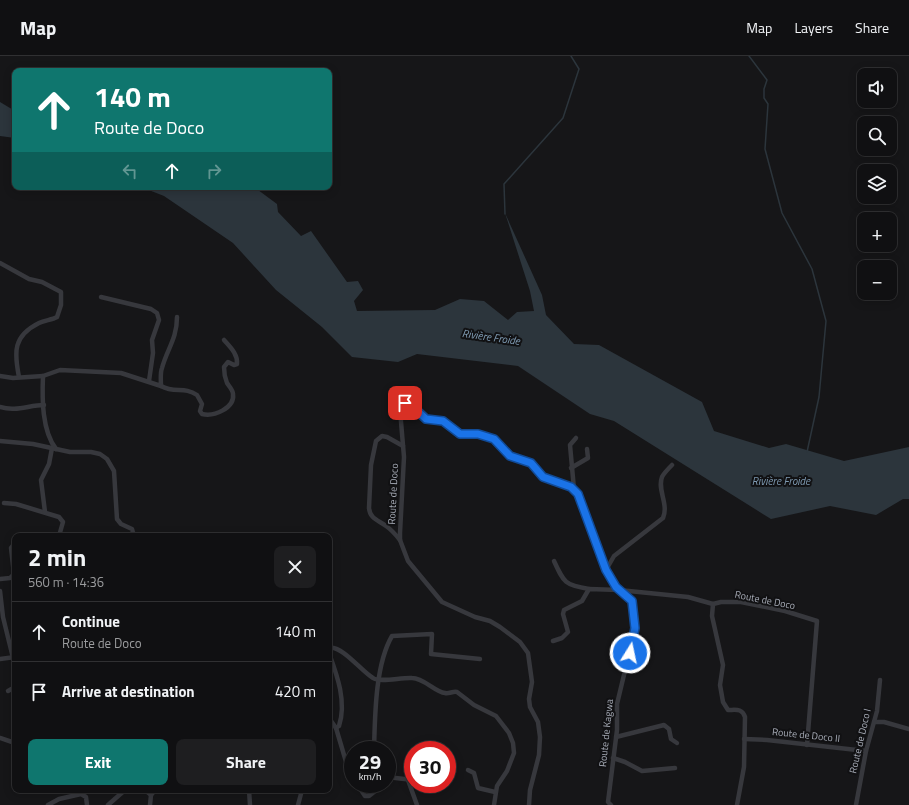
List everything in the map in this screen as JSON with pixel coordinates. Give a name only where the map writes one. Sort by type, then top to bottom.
[{"type":"street","points":[[0,263],[29,279],[42,282],[61,292],[61,305],[57,317],[38,323],[19,339],[15,353],[19,377]]},
{"type":"street","points":[[101,297],[151,309],[156,312],[159,320],[152,340],[153,353],[149,381]]},
{"type":"street","points":[[161,386],[162,368],[175,334],[177,317]]},
{"type":"street","points":[[0,376],[43,376],[60,370],[121,373],[149,381],[169,391],[183,390],[197,394],[202,404],[200,412],[207,416],[224,411],[233,398],[234,392],[226,382],[224,367],[228,362],[234,365],[237,364],[237,360],[235,353],[224,340]]},
{"type":"street","points":[[43,376],[44,405],[48,435],[53,448],[49,464],[42,475],[41,480],[45,512]]},
{"type":"street","name":"Route de Doco","points":[[529,805],[530,790],[539,755],[540,737],[538,722],[530,707],[528,699],[532,682],[528,653],[520,642],[490,620],[475,617],[442,602],[408,561],[400,540],[403,446],[400,407],[408,403],[426,419],[443,421],[460,434],[478,434],[494,439],[510,456],[531,463],[543,477],[574,489]]},
{"type":"street","points":[[0,407],[18,410],[32,405],[44,405]]},
{"type":"street","points":[[400,540],[387,526],[374,519],[370,514],[369,508],[371,465],[376,441],[382,436],[387,437],[403,446]]},
{"type":"street","points":[[576,438],[570,445],[574,489],[578,494],[606,570]]},
{"type":"street","points":[[0,442],[53,448],[70,452],[91,452],[100,454],[107,459],[114,471],[117,519],[121,524],[132,529],[133,533]]},
{"type":"street","points":[[571,468],[588,458],[586,449]]},
{"type":"street","points":[[606,570],[614,556],[664,518],[666,506],[660,483],[662,476],[672,465]]},
{"type":"street","points":[[4,503],[16,504],[45,512],[62,519],[60,533]]},
{"type":"street","points":[[554,561],[563,580],[569,585],[589,589],[619,590],[688,597],[713,604],[712,616],[723,665],[720,685],[723,702],[728,710],[740,710],[744,712],[745,717],[744,767],[737,805]]},
{"type":"street","name":"Route de Kagwa","points":[[606,570],[619,590],[632,601],[635,628],[617,704],[616,737],[608,802],[611,805]]},
{"type":"street","points":[[0,579],[10,578],[12,576]]},
{"type":"street","points":[[553,641],[562,638],[568,632],[563,614],[564,610],[582,601],[589,589]]},
{"type":"street","points":[[0,591],[3,617],[12,653]]},
{"type":"street","name":"Route de Doco","points":[[713,604],[721,602],[741,602],[785,611],[817,621],[807,744]]},
{"type":"street","points":[[375,741],[379,681],[387,645],[392,636],[432,634],[431,654],[480,659]]},
{"type":"street","points":[[332,647],[334,647],[349,657],[372,678],[379,681],[398,677],[414,678],[445,693],[457,692],[474,706],[496,716],[509,733],[513,743],[514,753],[496,792],[494,805]]},
{"type":"street","points":[[0,660],[12,657]]},
{"type":"street","points":[[332,662],[340,687],[341,701],[340,722],[336,728]]},
{"type":"street","name":"Route de Doco I","points":[[856,805],[866,751],[874,722],[880,680]]},
{"type":"street","points":[[8,690],[12,689]]},
{"type":"street","points":[[332,722],[336,728],[344,758]]},
{"type":"street","points":[[874,722],[884,722],[909,729]]},
{"type":"street","points":[[616,737],[664,725],[669,729],[671,739],[676,743]]},
{"type":"street","points":[[0,738],[12,741]]},
{"type":"street","name":"Route de Doco II","points":[[744,739],[866,751]]},
{"type":"street","points":[[613,758],[645,771],[667,767],[675,768]]},
{"type":"street","points":[[468,770],[474,773],[478,788],[496,792]]},
{"type":"street","points":[[48,805],[59,799],[77,793]]},
{"type":"street","points":[[81,793],[86,797],[87,805]]},
{"type":"street","points":[[108,805],[122,793]]},
{"type":"street","points":[[149,793],[152,795],[150,805]]},
{"type":"street","points":[[250,793],[250,805]]},
{"type":"street","points":[[298,805],[301,793]]},
{"type":"street","points":[[363,793],[365,796],[369,796],[373,793]]},
{"type":"street","points":[[414,793],[417,805]]},
{"type":"water","points":[[0,102],[12,109],[12,138],[0,136]]},
{"type":"water","name":"Rivière Froide","points":[[149,190],[258,190],[277,204],[278,212],[301,236],[311,231],[347,282],[358,281],[363,290],[354,301],[357,311],[435,310],[460,299],[484,301],[508,320],[517,312],[534,311],[530,291],[505,213],[542,295],[546,315],[574,344],[599,345],[702,402],[714,431],[769,448],[786,444],[844,461],[909,447],[909,499],[903,499],[876,515],[830,506],[771,519],[614,421],[590,414],[518,366],[417,354],[398,362],[352,357],[322,327],[276,290],[233,243],[164,196]]},
{"type":"waterway","points":[[505,214],[504,184],[563,118],[579,69],[571,56]]},
{"type":"waterway","points":[[749,56],[767,80],[764,89],[764,98],[768,104],[765,149],[782,213],[812,269],[826,321],[819,397],[807,452]]},
{"type":"route","points":[[405,403],[408,403],[414,407],[418,413],[426,419],[443,421],[460,434],[478,434],[494,439],[500,443],[510,456],[531,463],[535,467],[538,474],[551,481],[574,489],[578,494],[606,570],[616,587],[632,601],[635,628],[630,653]]}]
